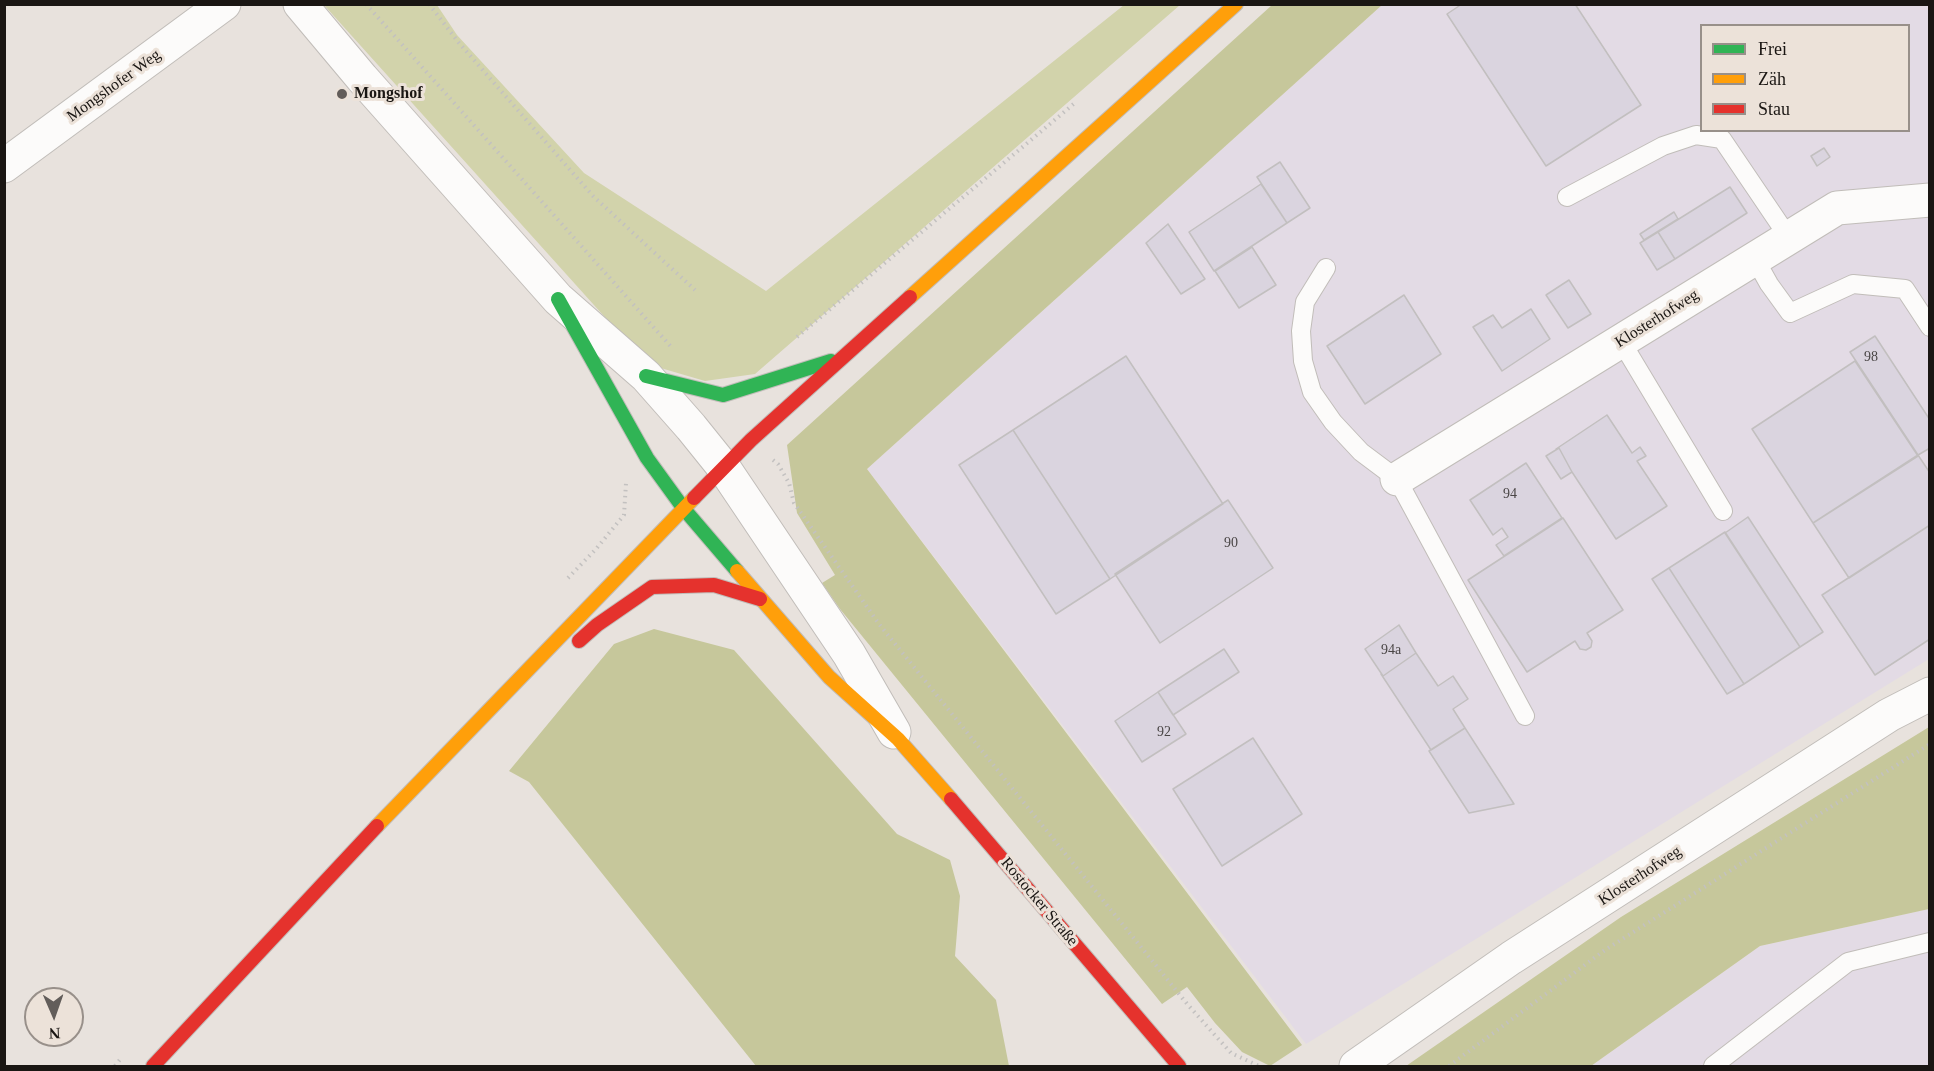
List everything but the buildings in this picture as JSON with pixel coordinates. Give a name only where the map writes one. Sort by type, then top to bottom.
[{"type":"main road","points":[[153,1066],[434,765],[751,440],[1236,4]]},
{"type":"main road","name":"Rostocker Straße","points":[[558,299],[647,458],[684,509],[829,677],[898,739],[1179,1066]]},
{"type":"main road","points":[[646,376],[723,395],[841,357]]},
{"type":"main road","points":[[434,765],[597,625],[652,587],[714,585],[760,599]]},
{"type":"street","name":"Mongshofer Weg","points":[[4,166],[224,4]]},
{"type":"street","name":"Rostocker Straße","points":[[300,4],[362,78],[558,299],[646,376],[724,468],[849,654],[898,739]]},
{"type":"street","name":"Klosterhofweg","points":[[1397,479],[1837,208],[1929,200]]},
{"type":"street","name":"Klosterhofweg","points":[[1356,1066],[1521,952],[1889,715],[1929,694]]},
{"type":"lane","points":[[1567,196],[1663,146],[1696,135],[1722,139],[1789,238]]},
{"type":"lane","points":[[1755,259],[1769,284],[1790,313],[1853,284],[1905,289],[1929,327]]},
{"type":"lane","points":[[1326,268],[1305,302],[1301,331],[1303,362],[1312,392],[1333,422],[1361,452],[1397,479],[1525,716]]},
{"type":"lane","points":[[1621,341],[1724,512]]},
{"type":"lane","points":[[1713,1066],[1848,962],[1929,942]]},
{"type":"path","points":[[366,4],[679,355]]},
{"type":"path","points":[[429,4],[459,43],[593,196],[694,290]]},
{"type":"path","points":[[791,343],[1082,97]]},
{"type":"path","points":[[751,440],[778,464],[789,483],[794,503],[879,624],[909,662],[1188,1005],[1231,1053],[1258,1066]]},
{"type":"path","points":[[1449,1066],[1605,950],[1929,744]]},
{"type":"shaded area","points":[[1382,5],[1929,5],[1929,659],[1306,1044],[867,469]]},
{"type":"shaded area","points":[[1929,909],[1929,1066],[1591,1066],[1760,946]]},
{"type":"green space","points":[[324,5],[437,5],[457,35],[584,173],[766,291],[1124,5],[1180,5],[755,374],[705,381],[647,364]]},
{"type":"green space","points":[[1272,5],[1382,5],[867,469],[1302,1045],[1270,1066],[1242,1052],[1215,1023],[1187,987],[1162,1004],[840,609],[822,583],[835,575],[797,513],[787,445]]},
{"type":"green space","points":[[654,629],[734,650],[897,834],[950,860],[960,896],[955,956],[996,1000],[1009,1066],[756,1066],[529,782],[509,771],[614,644]]},
{"type":"green space","points":[[1929,727],[1929,909],[1760,946],[1591,1066],[1406,1066],[1621,917]]},
{"type":"traffic: fast","points":[[558,299],[647,458],[684,509],[737,571]]},
{"type":"traffic: fast","points":[[646,376],[723,395],[831,361]]},
{"type":"traffic: slow","points":[[910,297],[1236,4]]},
{"type":"traffic: slow","points":[[377,826],[694,498]]},
{"type":"traffic: slow","points":[[737,571],[829,677],[898,739],[951,799]]},
{"type":"traffic: jam","points":[[694,498],[751,440],[910,297]]},
{"type":"traffic: jam","points":[[579,641],[597,625],[652,587],[714,585],[760,599]]},
{"type":"traffic: jam","points":[[951,799],[1179,1066]]},
{"type":"traffic: jam","points":[[153,1066],[377,826]]},
{"type":"place","name":"Mongshof","points":[[342,94]]}]
